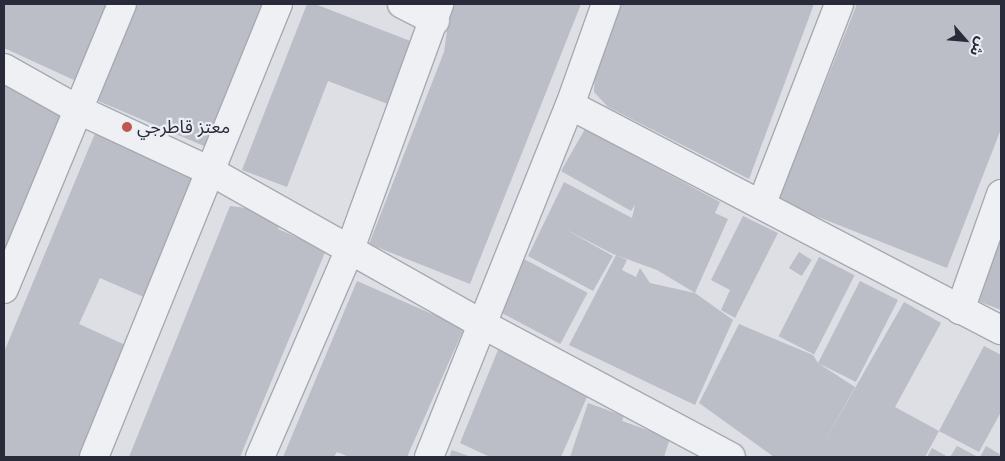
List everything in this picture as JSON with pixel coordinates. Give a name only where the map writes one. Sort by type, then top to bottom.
[{"type":"street","points":[[4,289],[122,4]]},
{"type":"street","points":[[94,457],[212,172],[278,4]]},
{"type":"street","points":[[260,457],[350,249],[437,13],[402,4]]},
{"type":"street","points":[[429,457],[570,105],[606,4]]},
{"type":"street","points":[[762,203],[839,4]]},
{"type":"street","points":[[4,68],[77,109],[212,172],[482,324],[731,457]]},
{"type":"street","points":[[570,105],[762,203],[960,310],[1001,330]]},
{"type":"street","points":[[960,310],[1001,194]]},
{"type":"building","points":[[4,4],[108,4],[74,80],[4,48]]},
{"type":"building","points":[[136,4],[263,4],[204,146],[96,100]]},
{"type":"building","points":[[307,4],[315,4],[418,44],[393,106],[328,81],[287,187],[242,170]]},
{"type":"building","points":[[451,4],[581,4],[470,284],[369,244],[444,52]]},
{"type":"building","points":[[618,4],[814,4],[749,179],[608,107],[594,92],[595,69]]},
{"type":"building","points":[[857,4],[1001,4],[1001,129],[947,268],[778,201]]},
{"type":"building","points":[[4,84],[61,115],[4,256]]},
{"type":"building","points":[[585,129],[720,202],[715,213],[728,219],[695,293],[657,270],[613,254],[563,228],[613,256],[593,291],[528,256],[564,182],[632,218],[635,205],[631,211],[561,171]]},
{"type":"building","points":[[96,131],[192,178],[146,298],[100,278],[79,324],[132,348],[83,457],[4,457],[4,352]]},
{"type":"building","points":[[230,206],[285,213],[278,229],[326,250],[240,457],[129,457]]},
{"type":"building","points":[[743,216],[778,233],[735,318],[721,310],[730,290],[711,280]]},
{"type":"building","points":[[1001,227],[1001,310],[973,299]]},
{"type":"building","points":[[799,252],[812,260],[802,276],[789,268]]},
{"type":"building","points":[[616,255],[627,260],[622,270],[636,277],[640,268],[650,283],[695,293],[733,320],[695,405],[569,345]]},
{"type":"building","points":[[819,257],[855,275],[814,354],[779,336]]},
{"type":"building","points":[[524,259],[588,293],[560,344],[497,310]]},
{"type":"building","points":[[357,281],[464,328],[407,457],[349,457],[337,452],[334,457],[283,457]]},
{"type":"building","points":[[860,281],[898,300],[856,382],[818,363]]},
{"type":"building","points":[[904,302],[941,323],[895,407],[939,431],[925,457],[774,457],[699,403],[739,324],[813,355],[818,363],[855,387],[818,453]]},
{"type":"building","points":[[984,346],[1001,355],[1001,412],[979,452],[939,431]]},
{"type":"building","points":[[498,350],[587,397],[561,457],[490,457],[460,443]]},
{"type":"building","points":[[588,403],[624,416],[622,421],[670,438],[664,457],[570,457]]},
{"type":"building","points":[[957,446],[978,457],[950,457]]},
{"type":"building","points":[[986,446],[1001,455],[1001,457],[980,457]]},
{"type":"building","points":[[932,448],[948,457],[927,457]]},
{"type":"building","points":[[452,450],[471,457],[449,457]]},
{"type":"place","name":"معتز قاطرجي","points":[[127,127]]}]
